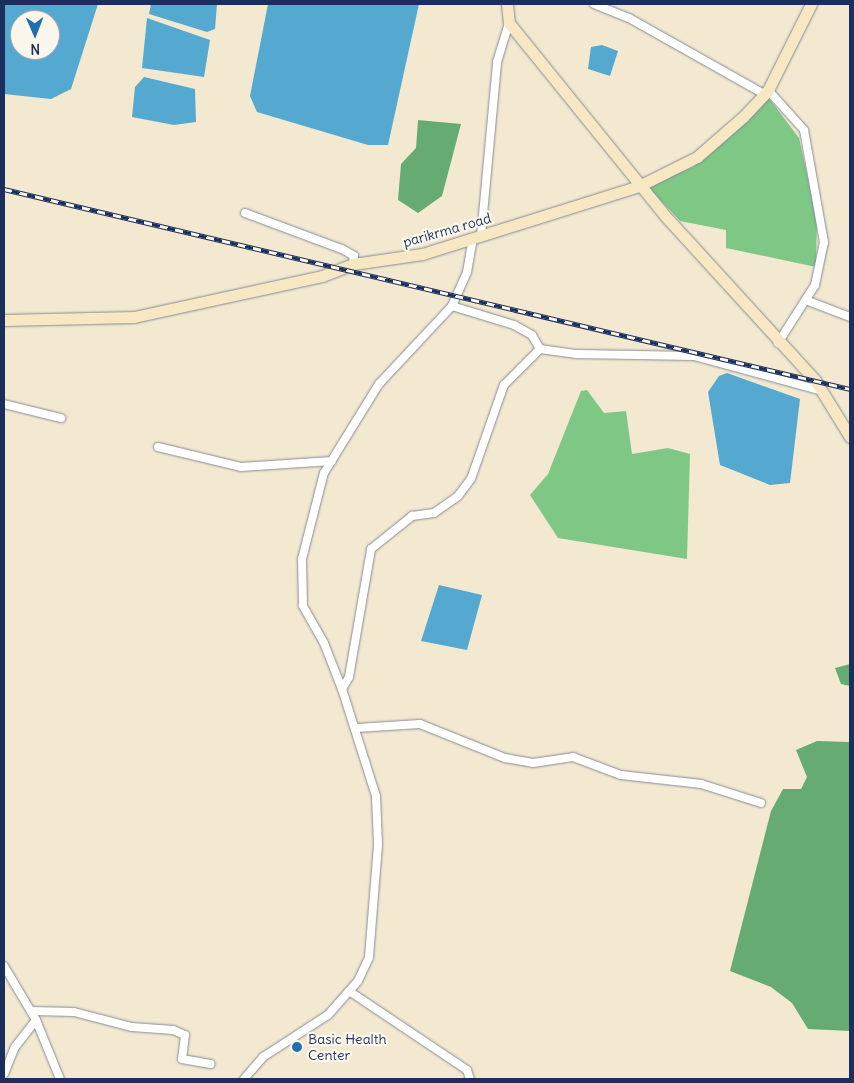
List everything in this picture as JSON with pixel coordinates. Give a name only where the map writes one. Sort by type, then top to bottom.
[{"type":"street","points":[[244,1079],[263,1057],[317,1024],[349,991],[364,969],[372,944],[378,844],[376,796],[358,728],[300,594],[312,510],[332,461],[379,384],[452,306],[467,272],[477,237],[497,62],[509,23],[506,4]]},
{"type":"street","points":[[594,4],[630,18],[766,92],[804,130],[815,171],[824,258],[808,301],[778,343]]},
{"type":"street","name":"parikrma road","points":[[4,320],[134,317],[322,276],[352,264],[380,264],[477,237],[640,186],[697,157],[766,92],[811,4]]},
{"type":"street","points":[[509,23],[640,186],[819,390],[850,437]]},
{"type":"street","points":[[245,213],[342,249],[354,256],[352,264]]},
{"type":"street","points":[[808,301],[850,317]]},
{"type":"street","points":[[452,306],[514,325],[532,335],[540,349]]},
{"type":"street","points":[[540,349],[577,354],[694,356],[819,390]]},
{"type":"street","points":[[342,689],[349,678],[371,549],[412,516],[434,513],[458,496],[471,479],[504,385],[540,349]]},
{"type":"street","points":[[4,404],[61,418]]},
{"type":"street","points":[[158,447],[241,467],[332,461]]},
{"type":"street","points":[[358,728],[420,724],[505,758],[533,763],[573,757],[620,776],[701,784],[761,803]]},
{"type":"street","points":[[4,966],[36,1020],[60,1079]]},
{"type":"street","points":[[349,991],[467,1070],[470,1079]]},
{"type":"street","points":[[31,1011],[74,1012],[132,1027],[173,1030],[185,1035],[182,1059],[211,1064]]},
{"type":"street","points":[[4,1074],[15,1047],[36,1020]]},
{"type":"green space","points":[[768,97],[799,138],[817,219],[816,267],[726,248],[726,230],[680,221],[647,186],[693,167]]},
{"type":"green space","points":[[418,120],[461,124],[442,196],[418,213],[398,200],[401,164],[416,148]]},
{"type":"green space","points":[[587,390],[604,413],[626,411],[632,454],[668,448],[690,454],[687,559],[558,538],[530,495],[548,474],[581,391]]},
{"type":"green space","points":[[850,664],[850,686],[841,684],[835,668]]},
{"type":"green space","points":[[817,741],[850,742],[850,1031],[808,1029],[792,1003],[771,987],[730,971],[771,811],[783,789],[801,789],[807,777],[796,750]]},
{"type":"water","points":[[4,4],[98,4],[71,89],[51,99],[4,94]]},
{"type":"water","points":[[151,4],[217,4],[215,29],[207,32],[149,14]]},
{"type":"water","points":[[268,4],[419,4],[388,145],[368,145],[257,112],[250,96]]},
{"type":"water","points":[[147,18],[210,40],[204,77],[142,68]]},
{"type":"water","points":[[602,45],[618,51],[610,76],[588,69],[591,47]]},
{"type":"water","points":[[144,77],[195,89],[196,122],[174,125],[132,117],[135,87]]},
{"type":"water","points":[[727,373],[800,399],[790,483],[770,485],[720,465],[708,392],[719,376]]},
{"type":"water","points":[[439,585],[482,595],[467,650],[421,641]]},
{"type":"railway","points":[[4,189],[850,389]]},
{"type":"place","name":"Basic Health Center","points":[[297,1047]]}]
